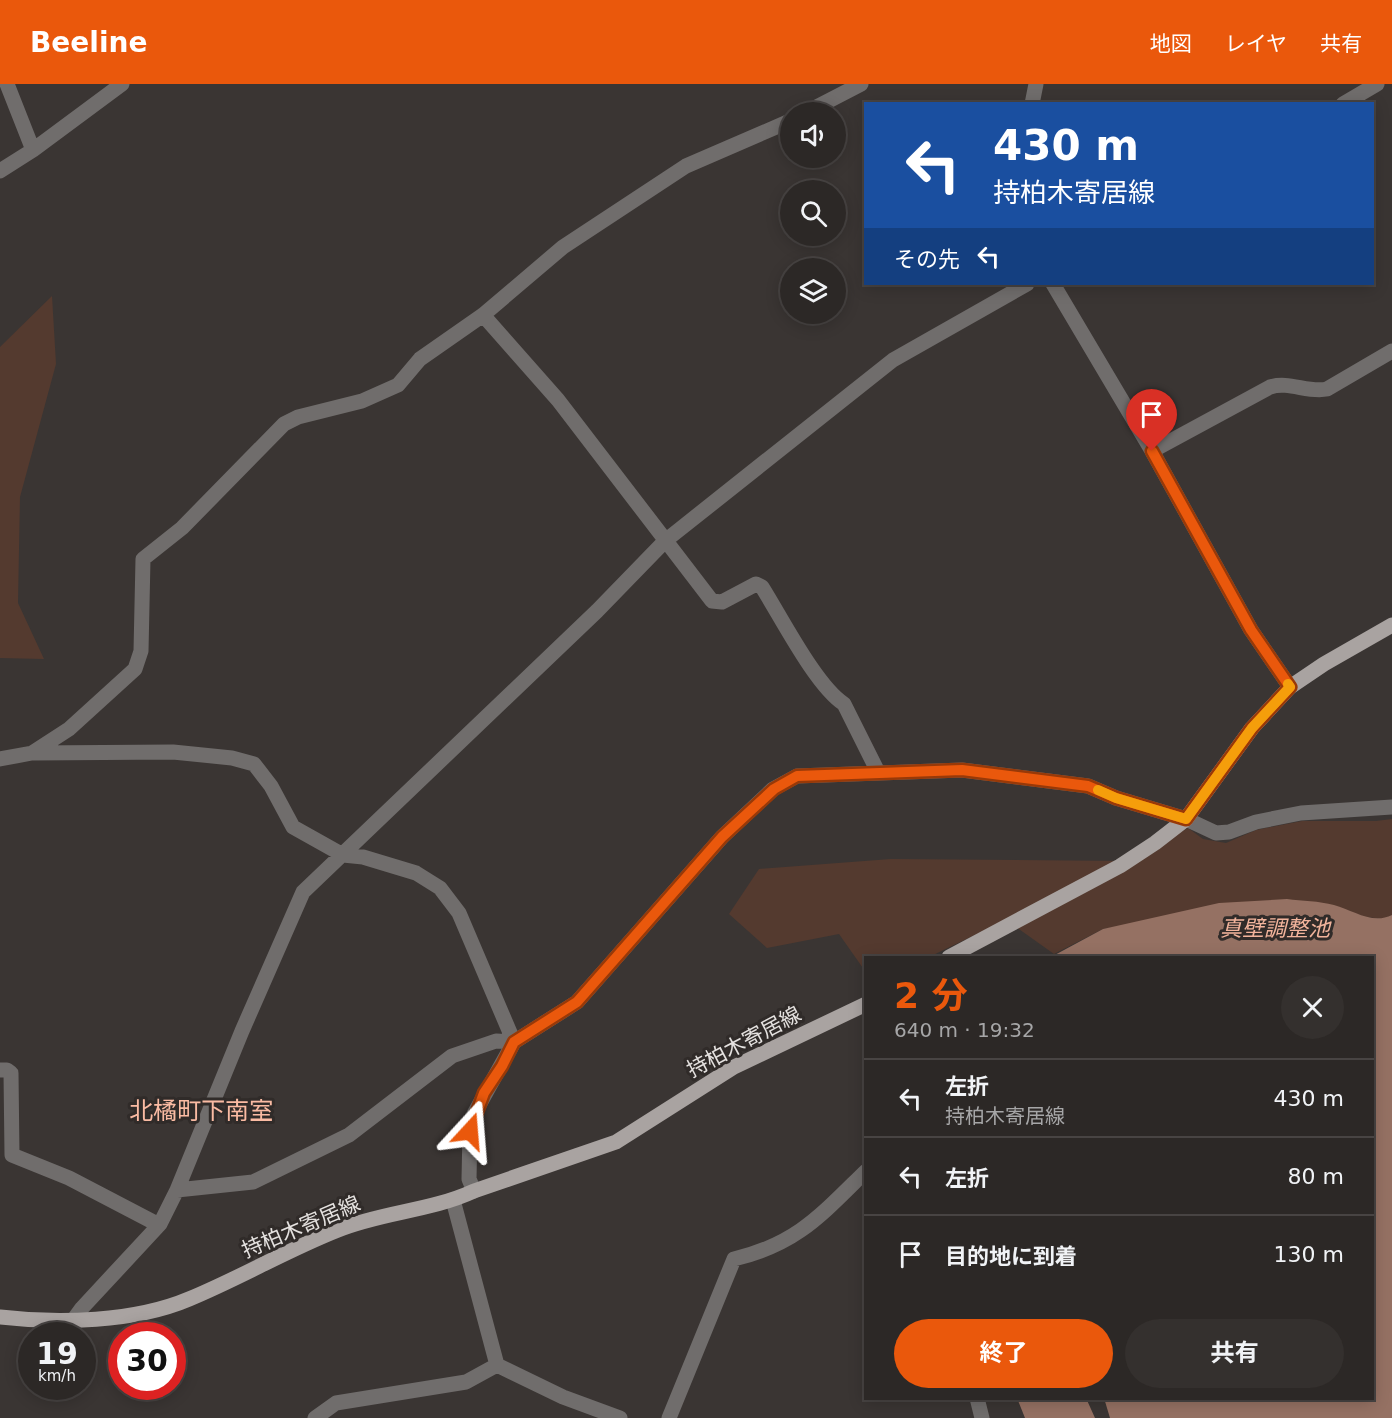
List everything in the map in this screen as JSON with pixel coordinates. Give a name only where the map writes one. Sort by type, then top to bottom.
[{"type":"main road","points":[[951,956],[1120,866],[1186,819],[1252,728],[1290,687],[1324,664],[1392,625]]},
{"type":"main road","name":"持柏木寄居線","points":[[0,1317],[36,1321],[74,1319],[145,1312],[188,1300],[339,1229],[453,1200],[616,1142],[734,1066],[864,1005]]},
{"type":"street","points":[[7,84],[33,150]]},
{"type":"street","points":[[3,166],[33,150],[122,84]]},
{"type":"street","points":[[826,102],[861,84]]},
{"type":"street","points":[[1032,102],[1036,84]]},
{"type":"street","points":[[1346,102],[1377,84]]},
{"type":"street","points":[[32,753],[69,729],[135,669],[141,651],[143,559],[182,528],[284,424],[298,417],[362,401],[398,385],[420,359],[483,315],[563,247],[686,166],[780,125]]},
{"type":"street","points":[[74,1319],[159,1225],[177,1190],[242,1031],[303,892],[597,611],[665,541],[893,360],[1024,285]]},
{"type":"street","points":[[1054,285],[1152,451],[1251,630],[1290,687]]},
{"type":"street","points":[[483,315],[558,400],[711,601],[722,602],[756,584],[762,587],[811,664],[835,698],[844,704],[878,772]]},
{"type":"street","points":[[1152,451],[1270,387],[1284,385],[1318,391],[1327,389],[1392,351]]},
{"type":"street","points":[[0,759],[32,753],[173,752],[232,758],[254,764],[271,786],[293,827],[343,855],[363,857],[416,873],[440,888],[459,913],[514,1042]]},
{"type":"street","points":[[474,1191],[469,1179],[470,1131],[474,1114],[514,1042],[577,1002],[722,837],[774,789],[797,776],[962,770],[1088,786],[1116,798],[1186,819],[1204,829],[1223,832],[1301,813],[1392,807]]},
{"type":"street","points":[[177,1190],[254,1182],[349,1135],[452,1056],[496,1041],[514,1042]]},
{"type":"street","points":[[0,1070],[7,1070],[11,1073],[12,1155],[69,1178],[159,1225]]},
{"type":"street","points":[[669,1418],[734,1258],[762,1252],[813,1224],[864,1173]]},
{"type":"street","points":[[453,1200],[497,1365],[563,1397],[620,1418]]},
{"type":"street","points":[[315,1418],[336,1403],[466,1382],[497,1365]]},
{"type":"street","points":[[978,1400],[982,1418]]},
{"type":"shaded area","points":[[52,296],[56,364],[20,497],[18,603],[44,659],[0,658],[0,347]]},
{"type":"shaded area","points":[[1392,819],[1392,915],[1384,919],[1365,917],[1333,905],[1134,924],[1103,929],[1054,954],[1006,920],[931,956],[864,956],[864,970],[839,934],[767,948],[729,914],[759,869],[891,859],[1125,861],[1188,828],[1203,839],[1226,843],[1256,830],[1302,821]]},
{"type":"water","name":"真壁調整池","points":[[1287,899],[1328,904],[1370,918],[1385,918],[1392,915],[1392,1418],[1110,1418],[1105,1400],[1374,1400],[1374,956],[1053,956],[1103,929],[1219,903]]},
{"type":"water","points":[[1018,1400],[1087,1400],[1095,1418],[1025,1418]]},
{"type":"slow traffic","points":[[1098,790],[1116,798],[1186,819],[1252,728],[1290,687],[1288,684]]},
{"type":"district","name":"北橘町下南室","points":[[201,1111]]},
{"type":"route","points":[[470,1131],[474,1114],[484,1093],[502,1066],[514,1042],[577,1002],[722,837],[774,789],[797,776],[962,770],[1088,786],[1116,798],[1186,819],[1252,728],[1290,687],[1251,630],[1152,451]]}]
